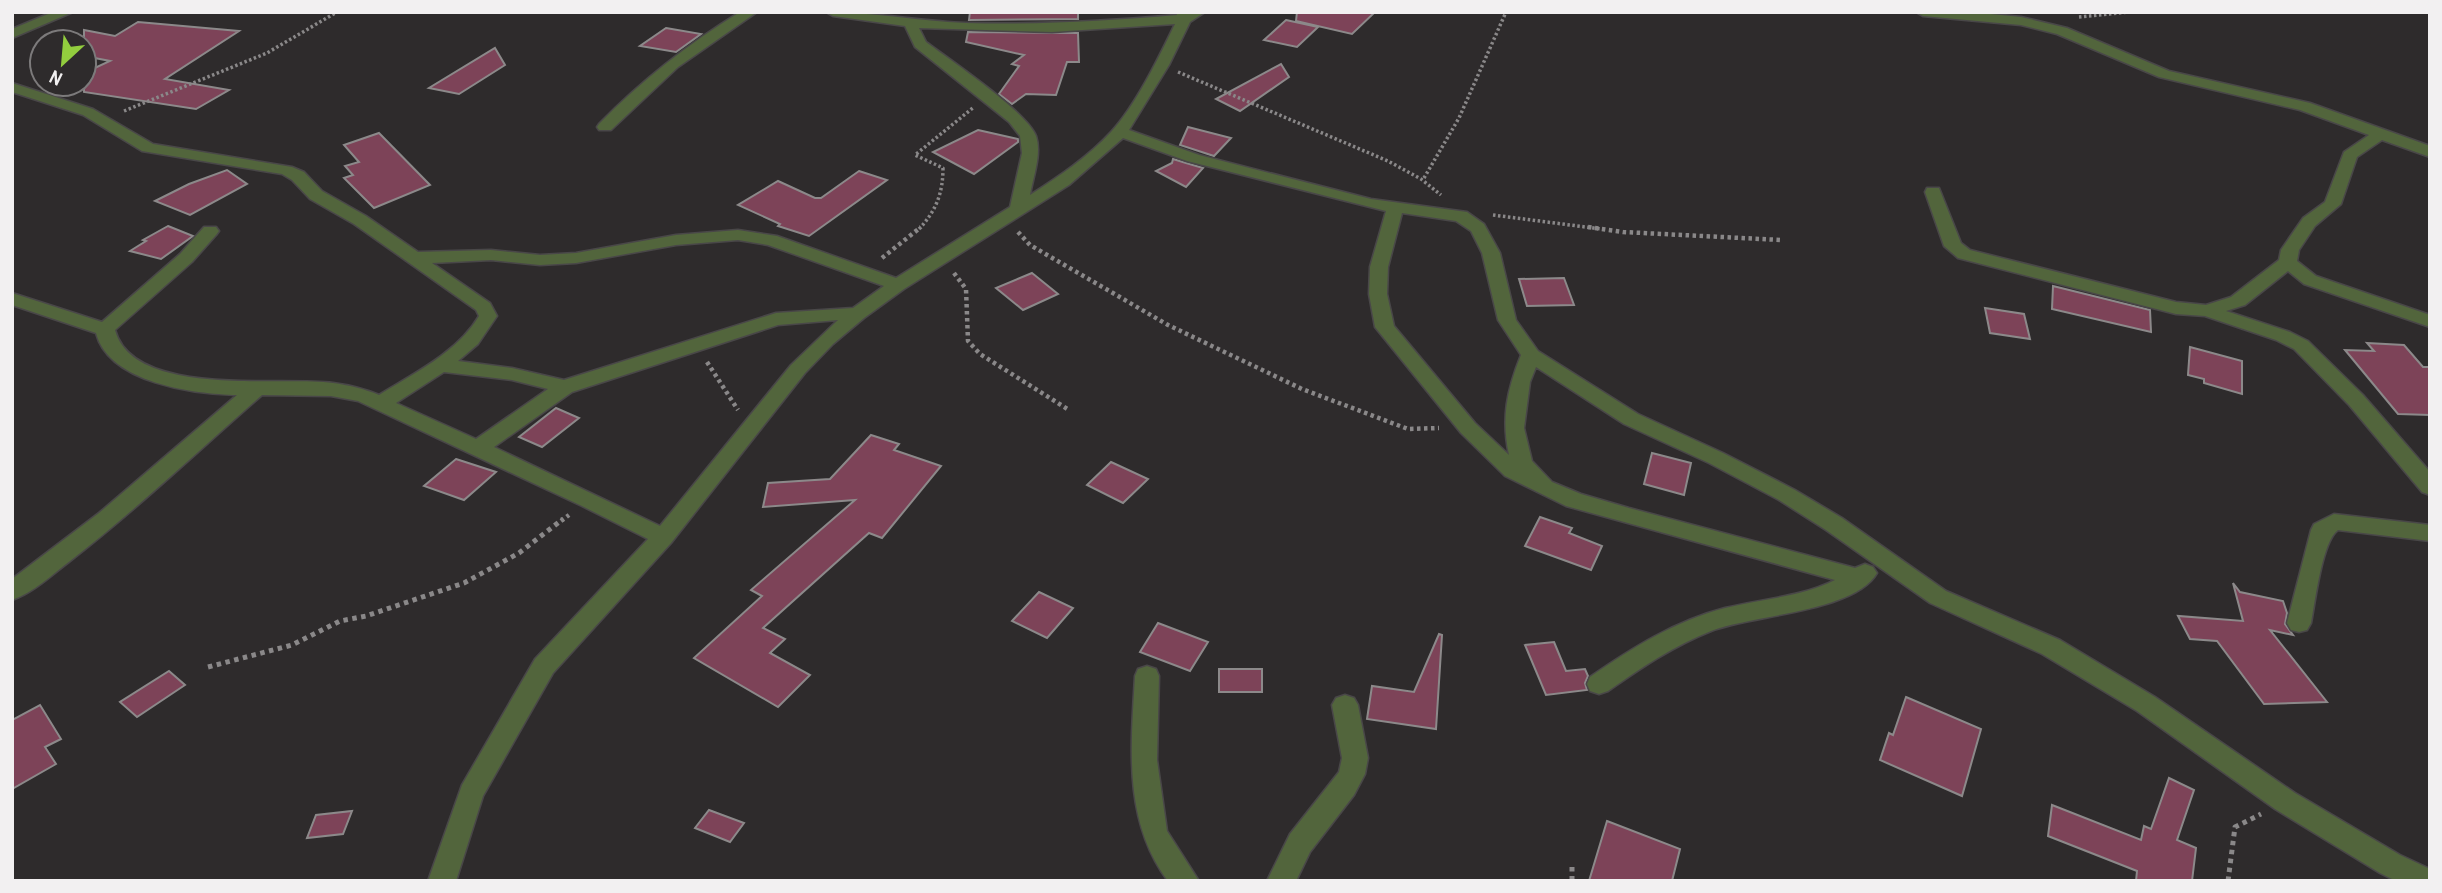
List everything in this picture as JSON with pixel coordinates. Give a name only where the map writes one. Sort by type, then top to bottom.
[{"type":"street","points":[[12,34],[66,12]]},
{"type":"street","points":[[605,127],[665,68],[750,12]]},
{"type":"street","points":[[833,12],[910,23],[1015,30],[1189,14]]},
{"type":"street","points":[[1923,12],[2021,21],[2062,31],[2164,74],[2305,106],[2382,132],[2430,152]]},
{"type":"street","points":[[442,881],[471,793],[544,666],[663,537],[798,369],[826,340],[857,314],[1078,169],[1120,132],[1189,14]]},
{"type":"street","points":[[910,23],[920,44],[1015,119],[1028,136],[1031,153],[1018,210]]},
{"type":"street","points":[[12,87],[88,112],[130,139],[162,152],[286,170],[298,176],[316,195],[360,220],[483,307],[488,316],[485,326],[467,343],[380,404]]},
{"type":"street","points":[[1120,132],[1193,158],[1371,204],[1460,214],[1478,228],[1491,253],[1507,320],[1531,355],[1631,419],[1716,458],[1787,495],[1834,524],[1938,597],[2052,648],[2146,704],[2285,802],[2390,864],[2426,881]]},
{"type":"street","points":[[2207,311],[2238,301],[2288,262],[2290,250],[2309,222],[2333,204],[2350,155],[2382,132]]},
{"type":"street","points":[[1933,192],[1953,246],[1964,254],[2176,308],[2207,311],[2283,336],[2301,345],[2356,400],[2430,488]]},
{"type":"street","points":[[1395,208],[1379,267],[1378,294],[1385,327],[1468,428],[1513,471],[1574,500],[1859,578]]},
{"type":"street","points":[[210,231],[197,249],[127,306],[105,329],[105,338],[110,346],[134,366],[188,384],[334,389],[363,396],[590,500],[663,537]]},
{"type":"street","points":[[413,258],[576,258],[676,240],[738,235],[771,240],[863,270],[898,285]]},
{"type":"street","points":[[2288,262],[2310,280],[2430,321]]},
{"type":"street","points":[[12,299],[105,329]]},
{"type":"street","points":[[476,450],[565,387],[696,343],[776,320],[808,314],[857,314]]},
{"type":"street","points":[[1531,355],[1520,382],[1514,428],[1522,464],[1544,487]]},
{"type":"street","points":[[439,365],[512,374],[565,387]]},
{"type":"street","points":[[12,591],[48,566],[112,514],[257,388]]},
{"type":"street","points":[[2299,623],[2322,530],[2334,522],[2430,533]]},
{"type":"street","points":[[1599,684],[1642,654],[1678,634],[1722,618],[1815,600],[1859,578],[1883,559]]},
{"type":"street","points":[[1147,676],[1144,760],[1154,832],[1168,859],[1185,881]]},
{"type":"street","points":[[1281,881],[1300,843],[1345,787],[1352,774],[1355,758],[1345,705]]},
{"type":"path","points":[[104,121],[267,53],[337,12]]},
{"type":"path","points":[[1424,178],[1453,133],[1485,55],[1507,12]]},
{"type":"path","points":[[1161,65],[1291,117],[1400,165],[1424,178],[1460,214],[1623,232],[1781,240]]},
{"type":"path","points":[[863,270],[915,236],[938,202],[945,184],[943,168],[925,162],[915,155],[943,130],[988,97]]},
{"type":"path","points":[[1018,210],[1016,227],[1021,237],[1168,325],[1302,389],[1363,414],[1408,429],[1468,428]]},
{"type":"path","points":[[935,261],[953,272],[965,289],[965,330],[968,341],[974,348],[1069,410]]},
{"type":"path","points":[[696,343],[718,374],[729,400],[752,426]]},
{"type":"path","points":[[208,667],[292,645],[340,621],[366,616],[464,583],[519,553],[590,500]]},
{"type":"path","points":[[2228,881],[2235,827],[2285,802]]},
{"type":"path","points":[[1572,867],[1572,881]]},
{"type":"building","points":[[970,12],[1078,12],[1078,19],[969,20]]},
{"type":"building","points":[[1297,12],[1375,12],[1352,34],[1296,21]]},
{"type":"building","points":[[1286,20],[1318,27],[1297,47],[1264,40]]},
{"type":"building","points":[[138,22],[239,31],[165,79],[229,90],[196,109],[98,94],[98,67],[110,61],[98,59],[98,33],[115,36]]},
{"type":"building","points":[[666,28],[701,34],[676,52],[640,46]]},
{"type":"building","points":[[968,32],[1078,33],[1079,62],[1067,62],[1056,95],[1026,94],[1012,104],[999,94],[1019,66],[1012,64],[1024,55],[966,42]]},
{"type":"building","points":[[495,48],[505,65],[459,94],[429,88]]},
{"type":"building","points":[[1281,64],[1289,77],[1240,111],[1216,99]]},
{"type":"building","points":[[1188,127],[1231,138],[1214,156],[1180,145]]},
{"type":"building","points":[[978,130],[1018,139],[1018,142],[974,174],[933,152]]},
{"type":"building","points":[[379,133],[430,185],[374,208],[344,178],[353,175],[345,166],[359,162],[344,145]]},
{"type":"building","points":[[1173,159],[1203,168],[1186,187],[1156,171],[1172,163]]},
{"type":"building","points":[[227,170],[247,184],[190,215],[155,201],[189,184]]},
{"type":"building","points":[[859,171],[887,180],[809,236],[778,226],[780,224],[738,205],[778,181],[815,198],[821,198]]},
{"type":"building","points":[[168,226],[193,236],[161,259],[130,251],[146,241],[143,240]]},
{"type":"building","points":[[1032,273],[1058,294],[1023,310],[996,288]]},
{"type":"building","points":[[1564,278],[1574,305],[1527,306],[1519,279]]},
{"type":"building","points":[[2053,286],[2150,310],[2151,332],[2052,309]]},
{"type":"building","points":[[1985,308],[2024,314],[2030,339],[1990,333]]},
{"type":"building","points":[[2367,343],[2404,345],[2423,367],[2430,367],[2430,415],[2398,414],[2345,350],[2374,351]]},
{"type":"building","points":[[2190,347],[2242,361],[2242,394],[2204,383],[2204,379],[2188,375]]},
{"type":"building","points":[[556,408],[579,418],[542,447],[519,437]]},
{"type":"building","points":[[871,435],[899,444],[894,450],[941,466],[882,538],[869,533],[763,628],[785,639],[770,653],[810,675],[778,707],[694,658],[762,596],[751,590],[855,500],[763,507],[768,483],[830,479]]},
{"type":"building","points":[[1652,453],[1691,463],[1684,495],[1644,484]]},
{"type":"building","points":[[456,459],[496,472],[464,500],[424,486]]},
{"type":"building","points":[[1111,462],[1148,479],[1123,503],[1087,485]]},
{"type":"building","points":[[1540,517],[1572,528],[1569,533],[1602,546],[1591,570],[1525,546]]},
{"type":"building","points":[[2233,583],[2240,592],[2283,601],[2287,613],[2285,624],[2293,635],[2270,630],[2327,702],[2264,704],[2217,641],[2190,639],[2178,616],[2243,621]]},
{"type":"building","points":[[1039,592],[1073,608],[1047,638],[1012,621]]},
{"type":"building","points":[[1158,623],[1208,642],[1190,671],[1140,652]]},
{"type":"building","points":[[1439,634],[1442,635],[1436,729],[1367,719],[1372,686],[1414,692]]},
{"type":"building","points":[[1554,642],[1566,671],[1585,669],[1588,676],[1585,683],[1587,690],[1546,695],[1525,645]]},
{"type":"building","points":[[1219,669],[1262,669],[1262,692],[1219,692]]},
{"type":"building","points":[[169,671],[185,685],[137,717],[120,702]]},
{"type":"building","points":[[1906,697],[1981,729],[1962,796],[1880,760],[1889,733],[1893,735]]},
{"type":"building","points":[[40,705],[61,739],[45,747],[56,764],[12,789],[12,720]]},
{"type":"building","points":[[2169,778],[2194,790],[2177,840],[2196,848],[2192,881],[2136,881],[2137,871],[2048,836],[2052,805],[2141,840],[2144,826],[2151,829]]},
{"type":"building","points":[[709,810],[744,823],[730,842],[695,828]]},
{"type":"building","points":[[352,811],[343,834],[307,838],[316,815]]},
{"type":"building","points":[[1607,821],[1680,849],[1672,881],[1589,881]]}]
